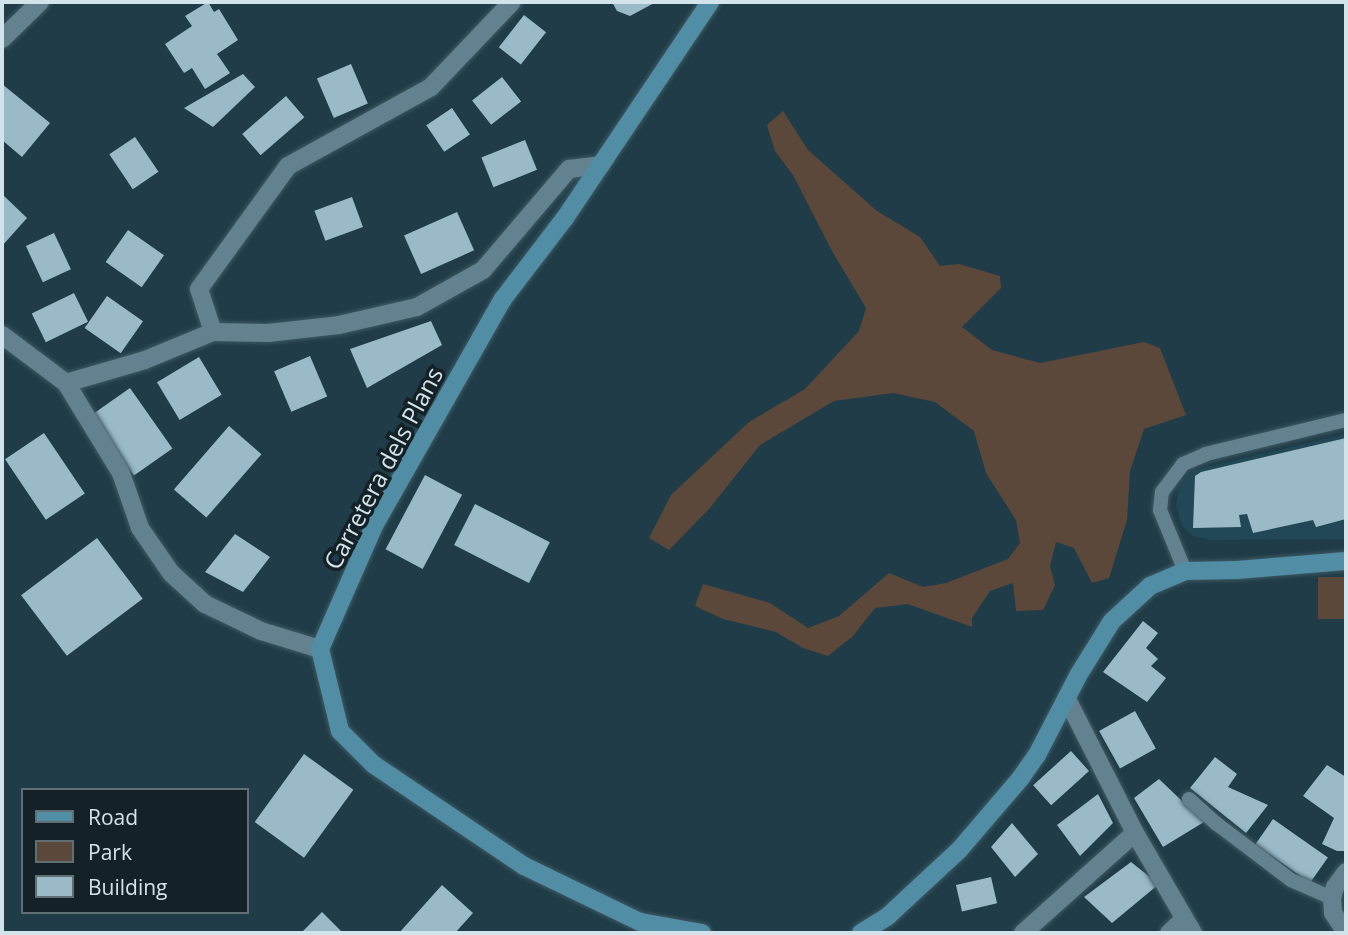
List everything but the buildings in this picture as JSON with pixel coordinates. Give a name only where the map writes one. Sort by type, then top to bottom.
[{"type":"main road","name":"Carretera dels Plans","points":[[320,649],[375,524],[503,299],[601,164],[710,2]]},
{"type":"main road","points":[[861,933],[888,916],[960,849],[1026,771],[1112,621],[1150,586],[1185,571],[1237,570],[1346,561]]},
{"type":"main road","points":[[320,649],[340,731],[373,764],[524,866],[640,922],[702,933]]},
{"type":"main road","points":[[623,933],[640,922]]},
{"type":"street","points":[[2,39],[40,2]]},
{"type":"street","points":[[213,332],[199,289],[288,166],[432,87],[512,2]]},
{"type":"street","points":[[66,383],[145,360],[213,332],[268,333],[339,325],[417,307],[483,270],[569,169],[601,164]]},
{"type":"street","points":[[2,335],[66,383],[121,473],[139,528],[171,573],[205,604],[261,631],[320,649]]},
{"type":"street","points":[[1067,699],[1135,833],[1189,926],[1170,933]]},
{"type":"street","points":[[1023,933],[1135,833]]},
{"type":"street","points":[[1346,872],[1335,887],[1332,898],[1333,913],[1346,932]]},
{"type":"lane","points":[[1185,571],[1160,510],[1161,492],[1184,464],[1206,454],[1346,420]]},
{"type":"lane","points":[[1189,799],[1217,824],[1291,880],[1332,898]]},
{"type":"shaded area","points":[[1346,434],[1346,539],[1211,540],[1193,536],[1182,526],[1176,506],[1179,485],[1193,470]]},
{"type":"green space","points":[[783,111],[808,150],[877,211],[920,237],[940,266],[959,264],[1000,276],[1001,288],[962,327],[992,350],[1040,363],[1144,342],[1160,348],[1186,415],[1144,429],[1130,471],[1127,520],[1109,578],[1092,583],[1074,548],[1056,542],[1050,566],[1055,585],[1043,610],[1016,611],[1013,583],[990,591],[972,618],[972,627],[908,604],[875,608],[853,636],[828,656],[803,648],[776,632],[723,619],[695,606],[703,584],[770,603],[808,628],[839,616],[889,573],[923,587],[946,583],[1008,559],[1020,543],[1016,520],[986,473],[974,431],[935,402],[893,393],[834,401],[760,445],[709,509],[669,550],[649,538],[671,495],[749,422],[805,389],[859,331],[866,308],[832,251],[793,175],[775,151],[767,125]]},
{"type":"green space","points":[[1318,577],[1346,577],[1346,619],[1318,619]]}]
